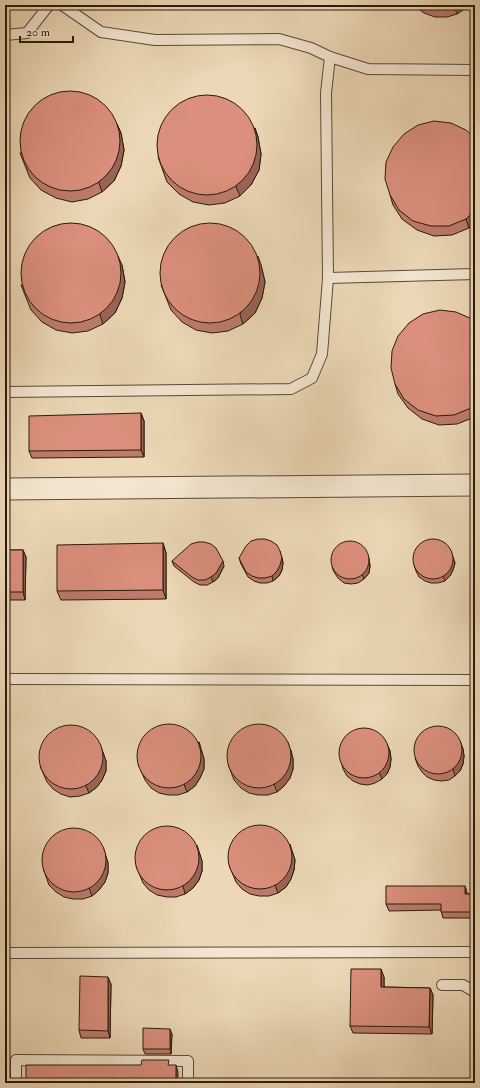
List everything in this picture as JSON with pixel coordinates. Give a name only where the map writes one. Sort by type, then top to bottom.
[{"type":"street","points":[[5,489],[475,486]]},
{"type":"lane","points":[[5,35],[27,33],[49,5]]},
{"type":"lane","points":[[62,5],[101,32],[155,40],[279,39],[311,48],[330,57],[368,69],[475,70]]},
{"type":"lane","points":[[5,392],[291,389],[312,378],[322,354],[328,278],[326,93],[330,57]]},
{"type":"lane","points":[[328,278],[475,274]]},
{"type":"lane","points":[[5,679],[475,680]]},
{"type":"lane","points":[[5,953],[475,952]]},
{"type":"lane","points":[[442,985],[463,985],[475,992]]},
{"type":"lane","points":[[16,1083],[16,1060],[188,1062],[188,1083]]},
{"type":"building","points":[[424,5],[452,5],[443,8]]},
{"type":"building","points":[[70,91],[89,94],[106,105],[117,122],[120,141],[117,160],[106,177],[89,188],[70,191],[51,188],[34,177],[23,160],[20,141],[23,122],[34,105],[51,94]]},
{"type":"building","points":[[207,95],[226,98],[243,109],[254,126],[257,145],[254,164],[243,181],[226,192],[207,195],[188,192],[171,181],[160,164],[157,145],[160,126],[171,109],[188,98]]},
{"type":"building","points":[[434,121],[451,123],[466,130],[475,138],[475,210],[466,219],[449,226],[431,226],[413,221],[399,210],[390,195],[385,179],[386,162],[393,147],[404,134],[418,125]]},
{"type":"building","points":[[71,223],[90,226],[107,237],[118,254],[121,273],[118,292],[107,309],[90,320],[71,323],[52,320],[35,309],[24,292],[21,273],[24,254],[35,237],[52,226]]},
{"type":"building","points":[[210,223],[229,226],[246,237],[257,254],[260,273],[257,292],[246,309],[229,320],[210,323],[191,320],[174,309],[163,292],[160,273],[163,254],[174,237],[191,226]]},
{"type":"building","points":[[440,310],[456,312],[472,319],[475,322],[475,404],[471,408],[454,415],[436,416],[418,410],[404,399],[395,384],[391,368],[392,351],[398,336],[409,323],[423,314]]},
{"type":"building","points":[[141,413],[141,450],[29,451],[29,416]]},
{"type":"building","points":[[265,539],[277,545],[282,558],[277,571],[272,576],[265,578],[258,578],[246,572],[239,558],[246,546],[251,541]]},
{"type":"building","points":[[433,539],[441,541],[447,545],[451,551],[453,559],[451,567],[447,573],[441,577],[433,579],[425,577],[419,573],[415,567],[413,559],[415,551],[419,545],[425,541]]},
{"type":"building","points":[[350,541],[363,547],[369,560],[363,573],[350,579],[337,573],[331,560],[337,547]]},
{"type":"building","points":[[198,542],[211,544],[216,548],[223,561],[216,573],[205,580],[198,580],[192,577],[172,561],[191,544]]},
{"type":"building","points":[[163,543],[163,590],[57,591],[57,545]]},
{"type":"building","points":[[5,550],[23,550],[23,592],[5,592]]},
{"type":"building","points":[[169,724],[181,726],[192,733],[199,744],[201,756],[199,768],[192,779],[181,786],[169,788],[157,786],[146,779],[139,768],[137,756],[139,744],[146,733],[157,726]]},
{"type":"building","points":[[259,724],[271,726],[282,733],[289,744],[291,756],[289,768],[282,779],[271,786],[259,788],[247,786],[236,779],[229,768],[227,756],[229,744],[236,733],[247,726]]},
{"type":"building","points":[[71,725],[83,727],[94,734],[101,745],[103,757],[101,769],[94,780],[83,787],[71,789],[59,787],[48,780],[41,769],[39,757],[41,745],[48,734],[59,727]]},
{"type":"building","points":[[438,726],[447,728],[455,733],[460,741],[462,750],[460,759],[455,767],[447,772],[438,774],[429,772],[421,767],[416,759],[414,750],[416,741],[421,733],[429,728]]},
{"type":"building","points":[[364,728],[373,730],[384,739],[389,753],[387,762],[378,773],[364,778],[355,776],[344,767],[339,753],[341,744],[350,733]]},
{"type":"building","points":[[260,825],[272,827],[283,834],[290,845],[292,857],[290,869],[283,880],[272,887],[260,889],[248,887],[237,880],[230,869],[228,857],[230,845],[237,834],[248,827]]},
{"type":"building","points":[[167,826],[179,828],[190,835],[197,846],[199,858],[197,870],[190,881],[179,888],[167,890],[155,888],[144,881],[137,870],[135,858],[137,846],[144,835],[155,828]]},
{"type":"building","points":[[74,828],[86,830],[97,837],[104,848],[106,860],[104,872],[97,883],[86,890],[74,892],[62,890],[51,883],[44,872],[42,860],[44,848],[51,837],[62,830]]},
{"type":"building","points":[[386,886],[465,886],[465,894],[475,894],[475,912],[441,912],[441,904],[386,904]]},
{"type":"building","points":[[351,969],[381,969],[381,987],[430,988],[429,1027],[350,1026]]},
{"type":"building","points":[[80,976],[108,977],[108,1031],[79,1030]]},
{"type":"building","points":[[143,1028],[170,1029],[170,1049],[143,1049]]},
{"type":"building","points":[[142,1060],[169,1060],[168,1065],[176,1065],[176,1083],[26,1083],[26,1065],[141,1065]]}]
